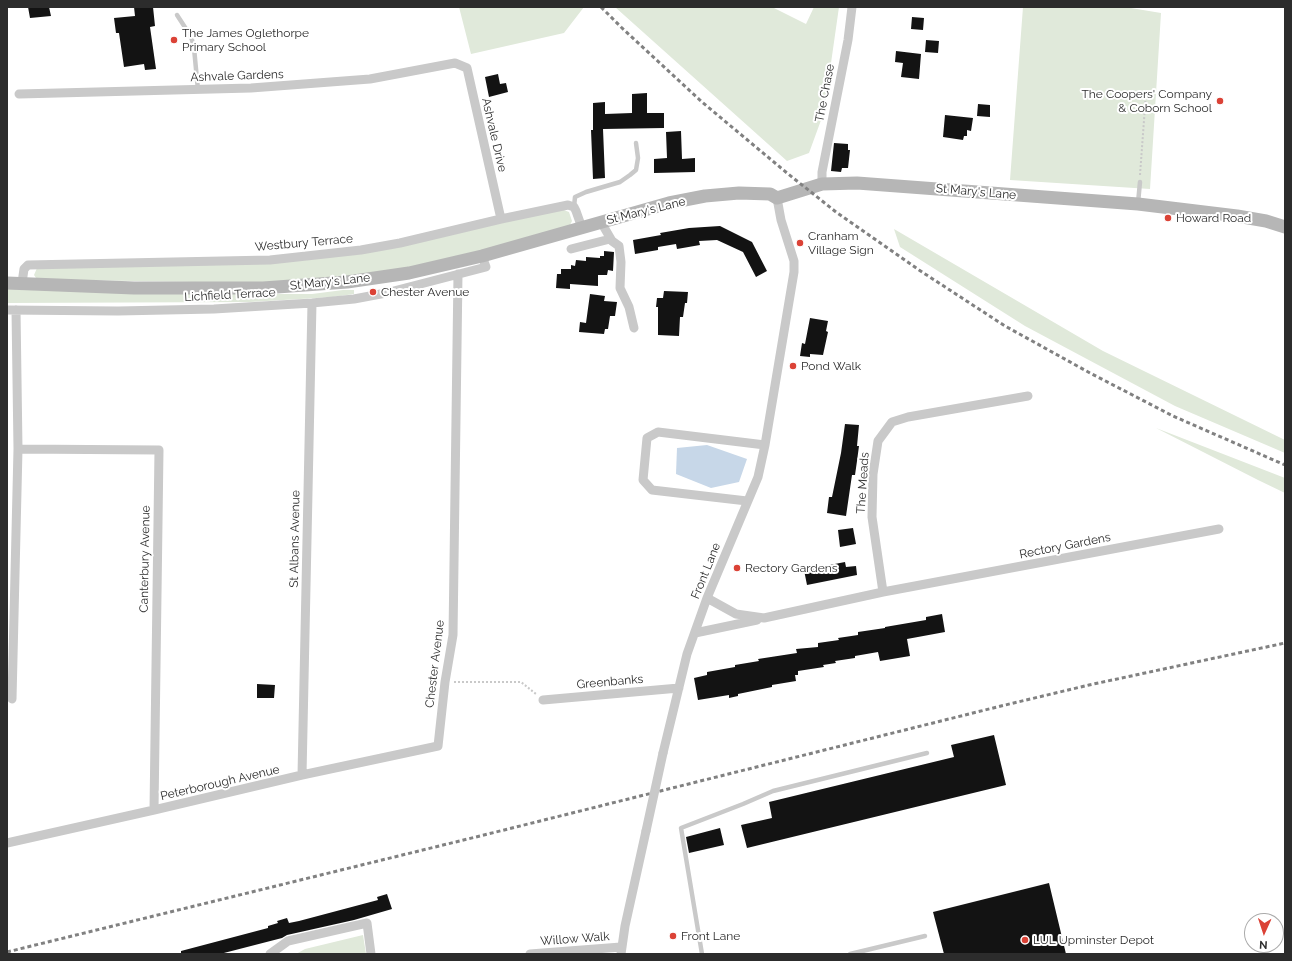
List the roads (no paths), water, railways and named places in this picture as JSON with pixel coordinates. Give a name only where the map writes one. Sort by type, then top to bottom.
[{"type":"main road","name":"St Mary's Lane","points":[[7,283],[134,288],[288,287],[348,282],[409,273],[482,256],[601,222],[705,196],[758,193],[770,194],[777,198],[822,184],[857,183],[1138,204],[1237,216],[1285,227]]},
{"type":"street","name":"The Chase","points":[[822,184],[822,172],[848,40],[852,7]]},
{"type":"street","name":"Ashvale Gardens","points":[[19,94],[251,88],[370,79],[455,63]]},
{"type":"street","name":"Ashvale Drive","points":[[455,63],[467,68],[501,219]]},
{"type":"street","name":"Front Lane","points":[[621,951],[663,753],[687,654],[707,598],[758,477],[765,445],[794,272],[794,261],[781,220],[777,198]]},
{"type":"street","name":"Westbury Terrace","points":[[22,283],[24,269],[28,265],[270,260],[362,250],[564,206],[574,207]]},
{"type":"street","points":[[574,207],[582,228]]},
{"type":"street","points":[[601,222],[610,239],[619,246],[621,262],[620,288],[630,307],[634,328]]},
{"type":"street","points":[[571,249],[610,239]]},
{"type":"street","name":"Lichfield Terrace","points":[[11,310],[118,311],[214,309],[312,304],[354,299],[386,293],[486,267],[482,256]]},
{"type":"street","name":"Chester Avenue","points":[[438,746],[445,682],[453,635],[458,274]]},
{"type":"street","name":"St Albans Avenue","points":[[302,775],[312,304]]},
{"type":"street","points":[[11,310],[18,449],[12,700]]},
{"type":"street","name":"The Meads","points":[[883,592],[872,517],[873,474],[878,441],[892,422],[908,417],[1028,396]]},
{"type":"street","points":[[748,501],[652,490],[643,480],[647,438],[658,432],[765,445]]},
{"type":"street","name":"Canterbury Avenue","points":[[18,449],[159,450],[154,810]]},
{"type":"street","name":"Rectory Gardens","points":[[707,598],[736,614],[764,618],[883,592],[1219,529]]},
{"type":"street","points":[[695,633],[764,618]]},
{"type":"street","name":"Greenbanks","points":[[543,700],[679,688]]},
{"type":"street","name":"Peterborough Avenue","points":[[7,843],[302,775],[438,746]]},
{"type":"street","points":[[270,954],[288,941],[368,922],[370,954]]},
{"type":"street","name":"Willow Walk","points":[[530,954],[621,951]]},
{"type":"lane","points":[[177,15],[192,40],[198,90]]},
{"type":"lane","points":[[574,207],[576,197],[586,192],[620,182],[636,170],[638,158],[636,143]]},
{"type":"lane","points":[[1138,204],[1140,182]]},
{"type":"lane","points":[[702,954],[681,828],[773,791],[927,753]]},
{"type":"lane","points":[[850,954],[926,936]]},
{"type":"water","points":[[707,445],[747,459],[739,482],[711,488],[676,474],[677,448]]},
{"type":"railway","points":[[601,7],[702,102],[787,173],[836,212],[919,270],[1005,326],[1090,373],[1173,416],[1285,465]]},
{"type":"railway","points":[[7,952],[1001,706],[1089,685],[1285,643]]},
{"type":"place","name":"The James Oglethorpe Primary School","points":[[174,40]]},
{"type":"place","name":"The Coopers' Company & Coborn School","points":[[1220,101]]},
{"type":"place","name":"Howard Road","points":[[1168,218]]},
{"type":"place","name":"Cranham Village Sign","points":[[800,243]]},
{"type":"place","name":"Chester Avenue","points":[[373,292]]},
{"type":"place","name":"Pond Walk","points":[[793,366]]},
{"type":"place","name":"Rectory Gardens","points":[[737,568]]},
{"type":"place","name":"Front Lane","points":[[673,936]]},
{"type":"place","name":"LUL Upminster Depot","points":[[1025,940]]}]
